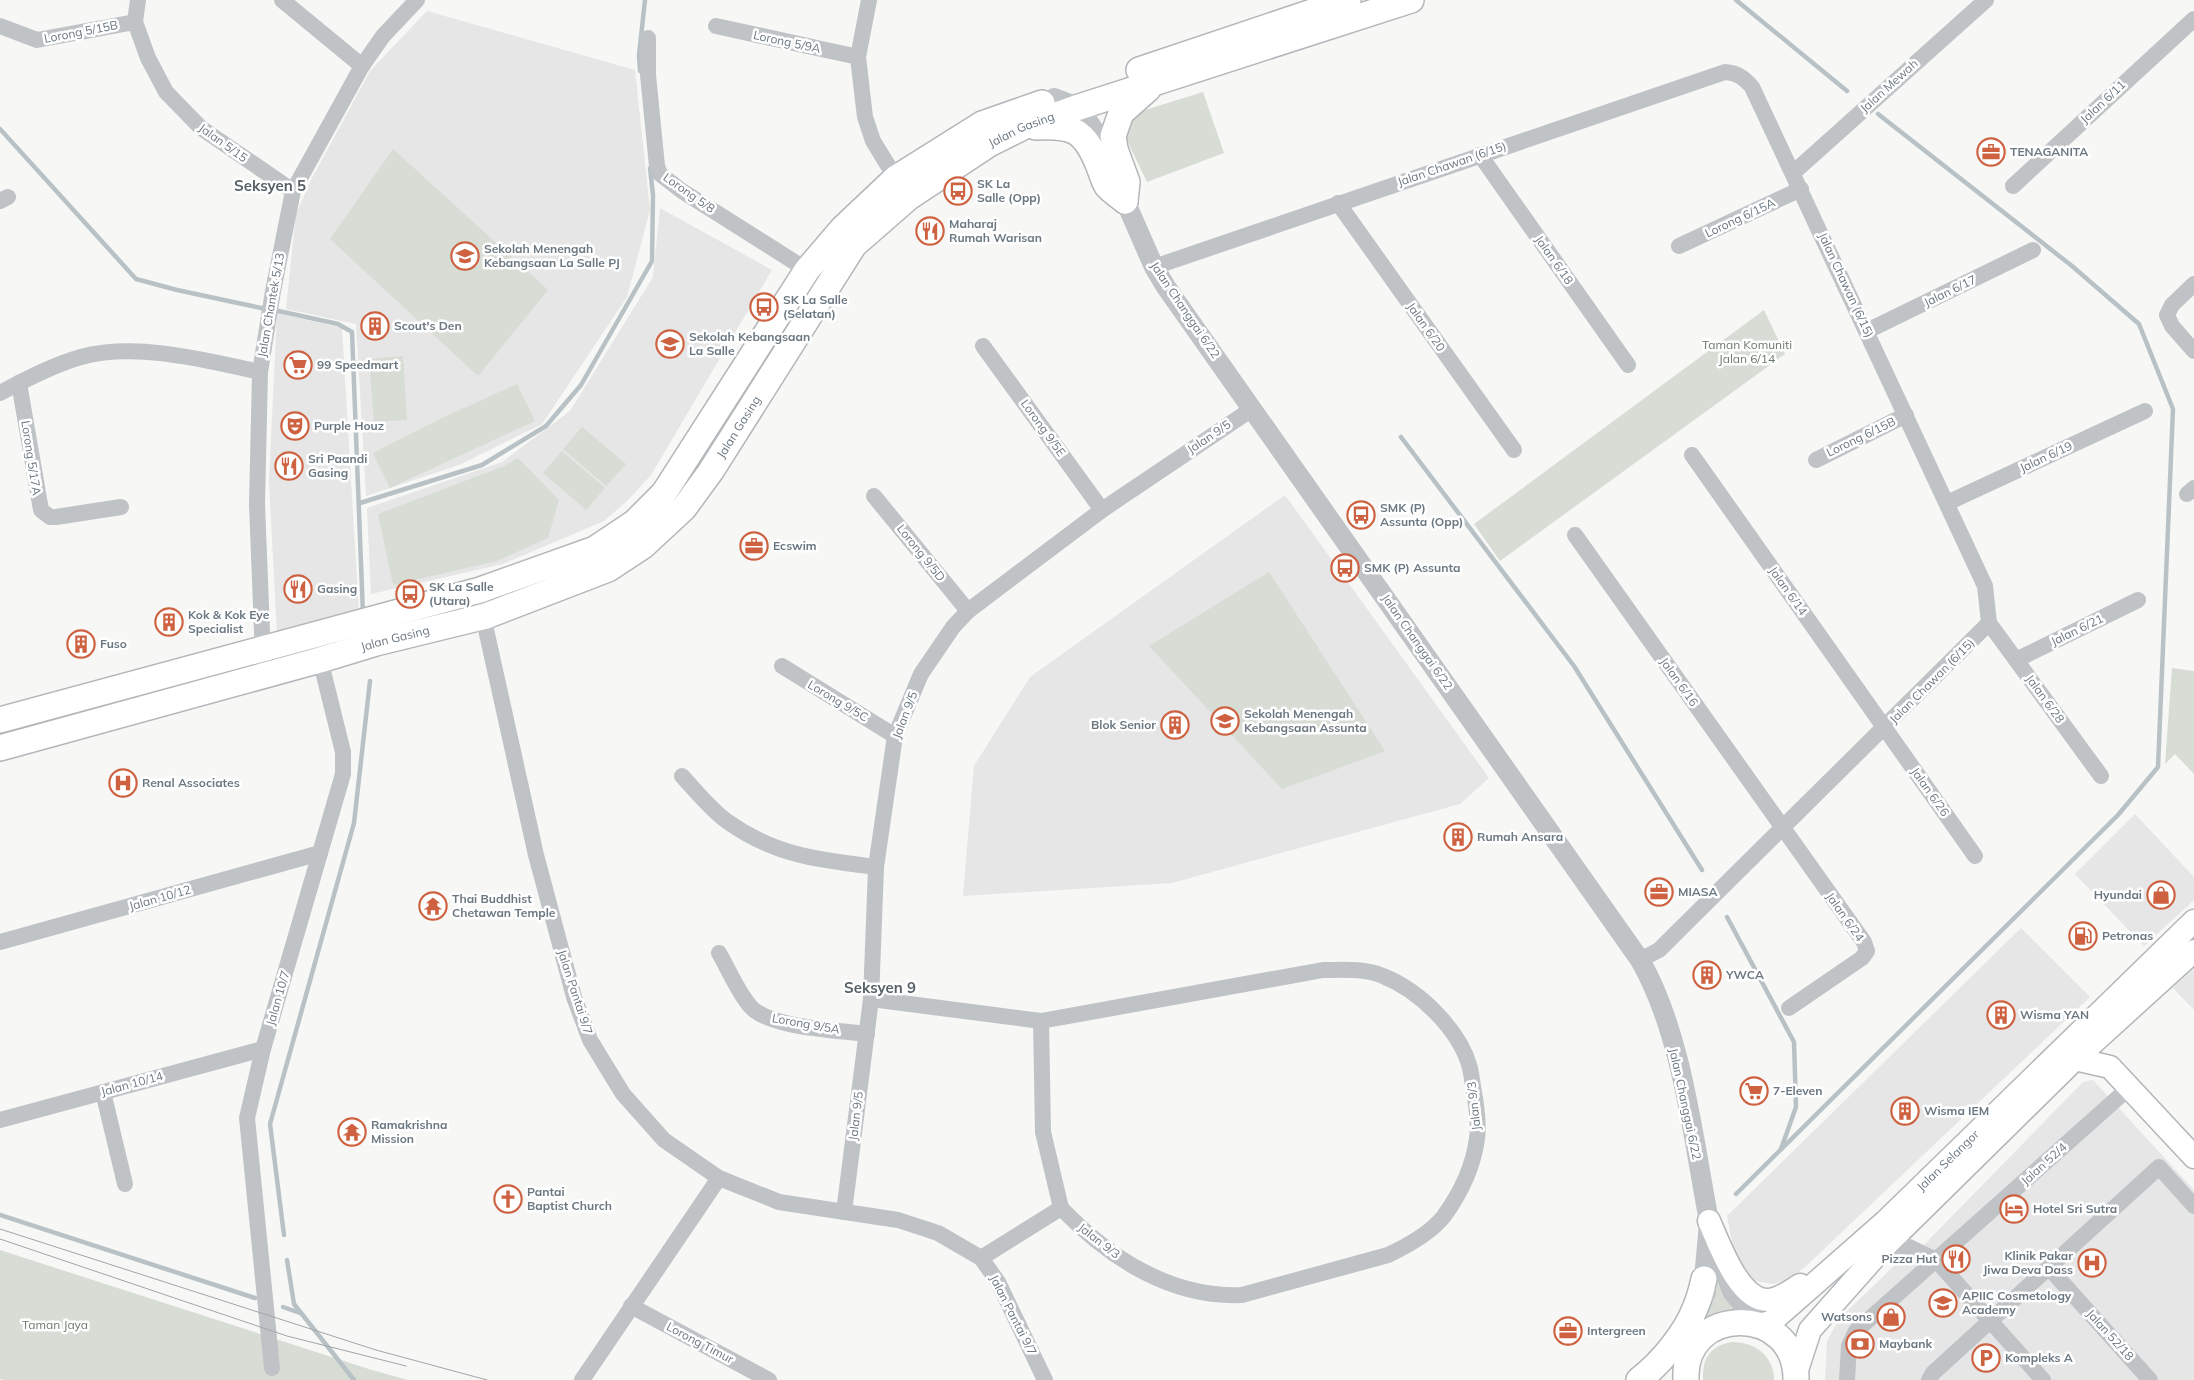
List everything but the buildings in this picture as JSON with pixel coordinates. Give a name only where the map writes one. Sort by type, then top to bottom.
[{"type":"main road","name":"Jalan Gasing","points":[[0,748],[376,643],[486,616],[608,569],[643,546],[684,508],[711,471],[854,245],[903,188],[1023,127],[1065,103],[1348,0]]},
{"type":"main road","name":"Jalan Gasing","points":[[0,720],[480,590],[595,549],[634,523],[664,493],[807,270],[842,229],[903,188],[982,124],[1156,83],[1411,0]]},
{"type":"main road","points":[[1125,201],[1127,182],[1115,149],[1113,136],[1116,124],[1121,113],[1156,83]]},
{"type":"main road","points":[[1023,127],[1055,126],[1071,129],[1081,135],[1090,145],[1107,186],[1125,201]]},
{"type":"main road","name":"Jalan Selangor","points":[[1759,1325],[1771,1322],[1886,1221],[2194,921]]},
{"type":"main road","name":"Jalan Selangor","points":[[1796,1377],[1810,1330],[1880,1251],[2075,1059],[2194,951]]},
{"type":"main road","points":[[2075,1059],[2110,1067],[2194,1156]]},
{"type":"main road","points":[[1709,1221],[1735,1277],[1755,1297],[1767,1301],[1779,1298],[1843,1258]]},
{"type":"main road","points":[[1639,1380],[1663,1357],[1680,1335],[1696,1307],[1704,1280]]},
{"type":"main road","points":[[1686,1367],[1705,1335],[1719,1326],[1742,1322],[1759,1325],[1773,1332],[1785,1344],[1792,1358],[1796,1377]]},
{"type":"street","name":"Jalan 5/15","points":[[138,0],[135,22],[148,58],[166,92],[201,128],[293,192]]},
{"type":"street","points":[[282,0],[362,66]]},
{"type":"street","name":"Jalan Chantek 5/13","points":[[264,674],[257,504],[260,372],[273,291],[293,192],[362,66],[383,36],[417,0]]},
{"type":"street","points":[[869,0],[858,57],[865,116],[873,141],[903,188]]},
{"type":"street","name":"Jalan Mewah","points":[[1793,172],[1986,0]]},
{"type":"street","name":"Jalan 6/11","points":[[2013,186],[2194,19]]},
{"type":"street","name":"Lorong 5/15B","points":[[0,26],[37,40],[135,22]]},
{"type":"street","name":"Lorong 5/9A","points":[[716,26],[858,57]]},
{"type":"street","name":"Lorong 5/8","points":[[648,38],[648,75],[657,166],[660,174],[682,191],[807,270]]},
{"type":"street","name":"Jalan Chawan (6/15)","points":[[1154,267],[1725,72],[1734,73],[1744,78],[1752,87],[1985,586],[1989,623],[1659,950],[1640,960]]},
{"type":"street","name":"Jalan Changgai 6/22","points":[[1065,103],[1102,144],[1154,267],[1640,960],[1650,978],[1676,1052],[1709,1221],[1732,1291],[1759,1325]]},
{"type":"street","name":"Jalan 6/18","points":[[1480,155],[1628,365]]},
{"type":"street","name":"Lorong 6/15A","points":[[1679,246],[1801,189]]},
{"type":"street","name":"Jalan 6/20","points":[[1338,203],[1514,450]]},
{"type":"street","name":"Jalan 6/17","points":[[1867,331],[2033,250]]},
{"type":"street","points":[[2194,284],[2172,305],[2168,315],[2172,326],[2194,352]]},
{"type":"street","name":"Lorong 9/5E","points":[[983,346],[1102,510]]},
{"type":"street","points":[[0,393],[18,383],[82,357],[115,353],[144,352],[198,359],[260,372]]},
{"type":"street","name":"Lorong 5/17A","points":[[18,383],[41,510],[50,517],[56,517],[121,507]]},
{"type":"street","name":"Jalan 9/5","points":[[844,1212],[871,999],[876,867],[895,736],[921,674],[953,627],[968,611],[1102,510],[1252,409]]},
{"type":"street","name":"Jalan 6/19","points":[[1947,503],[2145,411]]},
{"type":"street","name":"Lorong 6/15B","points":[[1816,460],[1906,415]]},
{"type":"street","name":"Jalan 6/14","points":[[1692,455],[1885,728]]},
{"type":"street","name":"Lorong 9/5D","points":[[874,496],[968,611]]},
{"type":"street","name":"Jalan 6/16","points":[[1575,536],[1783,829]]},
{"type":"street","name":"Jalan Pantai 9/7","points":[[480,590],[486,616],[485,625],[536,855],[574,996],[590,1040],[623,1094],[664,1140],[719,1178],[779,1202],[898,1220],[938,1233],[982,1258],[998,1282],[1045,1380]]},
{"type":"street","name":"Jalan 6/21","points":[[2016,660],[2138,600]]},
{"type":"street","name":"Jalan 6/28","points":[[1989,623],[2101,776]]},
{"type":"street","name":"Jalan 10/7","points":[[272,1368],[246,1118],[343,774],[344,752],[314,635]]},
{"type":"street","name":"Lorong 9/5C","points":[[782,666],[895,736]]},
{"type":"street","name":"Jalan 6/26","points":[[1885,728],[1976,856]]},
{"type":"street","points":[[682,776],[727,821],[765,844],[810,859],[876,867]]},
{"type":"street","name":"Jalan 6/24","points":[[1783,829],[1864,942],[1866,951],[1862,958],[1789,1008]]},
{"type":"street","name":"Jalan 10/12","points":[[0,942],[320,853]]},
{"type":"street","name":"Lorong 9/5A","points":[[719,952],[745,999],[762,1016],[777,1022],[867,1034]]},
{"type":"street","name":"Jalan 9/3","points":[[871,999],[1041,1021],[1323,970],[1357,970],[1382,975],[1405,986],[1428,1004],[1456,1038],[1469,1066],[1478,1116],[1477,1139],[1470,1167],[1460,1190],[1443,1217],[1407,1246],[1388,1255],[1242,1295],[1221,1296],[1200,1293],[1174,1286],[1125,1262],[1080,1227],[1061,1208]]},
{"type":"street","points":[[982,1258],[1061,1208],[1043,1132],[1041,1021]]},
{"type":"street","name":"Jalan 10/14","points":[[0,1120],[264,1049]]},
{"type":"street","name":"Jalan 52/4","points":[[1847,1380],[1849,1346],[1856,1331],[2130,1087]]},
{"type":"street","points":[[102,1092],[125,1184]]},
{"type":"street","points":[[1929,1380],[1933,1373],[2050,1269],[2159,1167],[2194,1206]]},
{"type":"street","points":[[582,1380],[719,1178]]},
{"type":"street","name":"Jalan Changgai 6/22","points":[[1686,1367],[1700,1332],[1706,1302],[1704,1280],[1709,1221]]},
{"type":"street","points":[[1880,1251],[1898,1246],[1908,1246],[1936,1260],[2043,1380]]},
{"type":"street","name":"Jalan 52/18","points":[[2050,1269],[2150,1380]]},
{"type":"street","name":"Lorong Timur","points":[[631,1306],[769,1380]]},
{"type":"shaded area","name":"Sekolah Menengah Kebangsaan La Salle PJ","points":[[427,11],[635,70],[650,210],[627,297],[542,424],[459,465],[366,496],[356,324],[286,309],[296,214],[311,180],[370,71]]},
{"type":"shaded area","name":"Sekolah Kebangsaan La Salle","points":[[660,208],[772,270],[651,475],[626,502],[604,521],[503,564],[371,594],[367,508],[502,462],[570,411],[653,277]]},
{"type":"shaded area","points":[[277,313],[342,328],[359,614],[277,635],[269,481]]},
{"type":"shaded area","name":"Sekolah Menengah Kebangsaan Assunta","points":[[1285,495],[1489,778],[1460,804],[1172,883],[963,896],[974,766],[1030,677]]},
{"type":"shaded area","points":[[2135,814],[2194,877],[2194,900],[2144,946],[2075,874]]},
{"type":"shaded area","points":[[2021,928],[2090,997],[1805,1267],[1788,1280],[1774,1284],[1749,1280],[1734,1251],[1727,1216]]},
{"type":"shaded area","points":[[2194,969],[2194,1010],[2173,988]]},
{"type":"shaded area","points":[[2093,1080],[2194,1190],[2194,1380],[1825,1380],[1827,1341],[1839,1319],[1896,1264],[1914,1255],[2083,1082]]},
{"type":"green space","points":[[1203,92],[1224,153],[1147,182],[1124,134],[1129,115]]},
{"type":"green space","points":[[393,149],[548,290],[478,376],[330,239]]},
{"type":"green space","name":"Taman Komuniti Jalan 6/14","points":[[1764,310],[1785,354],[1500,561],[1474,524]]},
{"type":"green space","points":[[403,356],[407,420],[374,422],[369,359]]},
{"type":"green space","points":[[517,384],[535,421],[390,488],[373,453],[442,418]]},
{"type":"green space","points":[[582,427],[626,464],[606,486],[563,449]]},
{"type":"green space","points":[[562,451],[605,488],[586,510],[543,473]]},
{"type":"green space","points":[[518,458],[559,500],[548,538],[497,561],[393,585],[378,514],[504,466]]},
{"type":"green space","points":[[1269,572],[1385,751],[1282,789],[1149,646]]},
{"type":"green space","points":[[2172,668],[2194,671],[2194,774],[2175,754],[2165,764]]},
{"type":"green space","name":"Taman Jaya","points":[[0,1250],[372,1370],[408,1380],[0,1379]]},
{"type":"green space","points":[[1714,1251],[1745,1313],[1703,1325],[1711,1302]]},
{"type":"green space","points":[[1732,1342],[1748,1345],[1762,1352],[1771,1364],[1774,1380],[1703,1380],[1704,1365],[1709,1354],[1718,1347]]},
{"type":"waterway","points":[[640,71],[639,55],[645,0]]},
{"type":"waterway","points":[[1736,0],[1847,91]]},
{"type":"waterway","points":[[1736,1194],[2118,815],[2158,767],[2173,409],[2139,324],[2072,266],[1878,114]]},
{"type":"waterway","points":[[0,129],[136,279],[266,309]]},
{"type":"waterway","points":[[360,503],[482,465],[546,426],[581,385],[652,261],[653,195],[650,168]]},
{"type":"waterway","points":[[274,310],[338,324],[352,332],[363,615]]},
{"type":"waterway","points":[[1401,437],[1574,666],[1702,870]]},
{"type":"waterway","points":[[284,1235],[270,1124],[354,823],[370,681]]},
{"type":"waterway","points":[[1727,917],[1794,1042],[1796,1107],[1781,1149]]},
{"type":"waterway","points":[[0,1215],[255,1298]]},
{"type":"waterway","points":[[287,1260],[294,1304],[354,1380]]},
{"type":"waterway","points":[[283,1307],[300,1313]]},
{"type":"tram line","points":[[0,1229],[376,1350],[487,1380]]},
{"type":"tram line","points":[[0,1239],[287,1336],[406,1366]]},
{"type":"place","name":"TENAGANITA","points":[[1991,152]]},
{"type":"place","name":"SK La Salle (Opp)","points":[[958,191]]},
{"type":"place","name":"Maharaj Rumah Warisan","points":[[930,231]]},
{"type":"place","name":"Sekolah Menengah Kebangsaan La Salle PJ","points":[[465,256]]},
{"type":"place","name":"SK La Salle (Selatan)","points":[[764,307]]},
{"type":"place","name":"Scout's Den","points":[[375,326]]},
{"type":"place","name":"Sekolah Kebangsaan La Salle","points":[[670,344]]},
{"type":"place","name":"99 Speedmart","points":[[298,365]]},
{"type":"place","name":"Purple Houz","points":[[295,426]]},
{"type":"place","name":"Sri Paandi Gasing","points":[[289,466]]},
{"type":"place","name":"SMK (P) Assunta (Opp)","points":[[1361,515]]},
{"type":"place","name":"Ecswim","points":[[754,546]]},
{"type":"place","name":"SMK (P) Assunta","points":[[1345,568]]},
{"type":"place","name":"Gasing","points":[[298,589]]},
{"type":"place","name":"SK La Salle (Utara)","points":[[410,594]]},
{"type":"place","name":"Kok & Kok Eye Specialist","points":[[169,622]]},
{"type":"place","name":"Fuso","points":[[81,644]]},
{"type":"place","name":"Sekolah Menengah Kebangsaan Assunta","points":[[1225,721]]},
{"type":"place","name":"Blok Senior","points":[[1175,725]]},
{"type":"place","name":"Renal Associates","points":[[123,783]]},
{"type":"place","name":"Rumah Ansara","points":[[1458,837]]},
{"type":"place","name":"MIASA","points":[[1659,892]]},
{"type":"place","name":"Hyundai","points":[[2161,895]]},
{"type":"place","name":"Thai Buddhist Chetawan Temple","points":[[433,906]]},
{"type":"place","name":"Petronas","points":[[2083,936]]},
{"type":"place","name":"YWCA","points":[[1707,975]]},
{"type":"place","name":"Wisma YAN","points":[[2001,1015]]},
{"type":"place","name":"7-Eleven","points":[[1754,1091]]},
{"type":"place","name":"Wisma IEM","points":[[1905,1111]]},
{"type":"place","name":"Ramakrishna Mission","points":[[352,1132]]},
{"type":"place","name":"Pantai Baptist Church","points":[[508,1199]]},
{"type":"place","name":"Hotel Sri Sutra","points":[[2014,1209]]},
{"type":"place","name":"Pizza Hut","points":[[1956,1259]]},
{"type":"place","name":"Klinik Pakar Jiwa Deva Dass","points":[[2092,1263]]},
{"type":"place","name":"APIIC Cosmetology Academy","points":[[1943,1303]]},
{"type":"place","name":"Watsons","points":[[1891,1317]]},
{"type":"place","name":"Intergreen","points":[[1568,1331]]},
{"type":"place","name":"Maybank","points":[[1860,1344]]},
{"type":"place","name":"Kompleks A","points":[[1986,1358]]},
{"type":"district","name":"Seksyen 5","points":[[270,186]]},
{"type":"district","name":"Seksyen 9","points":[[880,988]]}]
